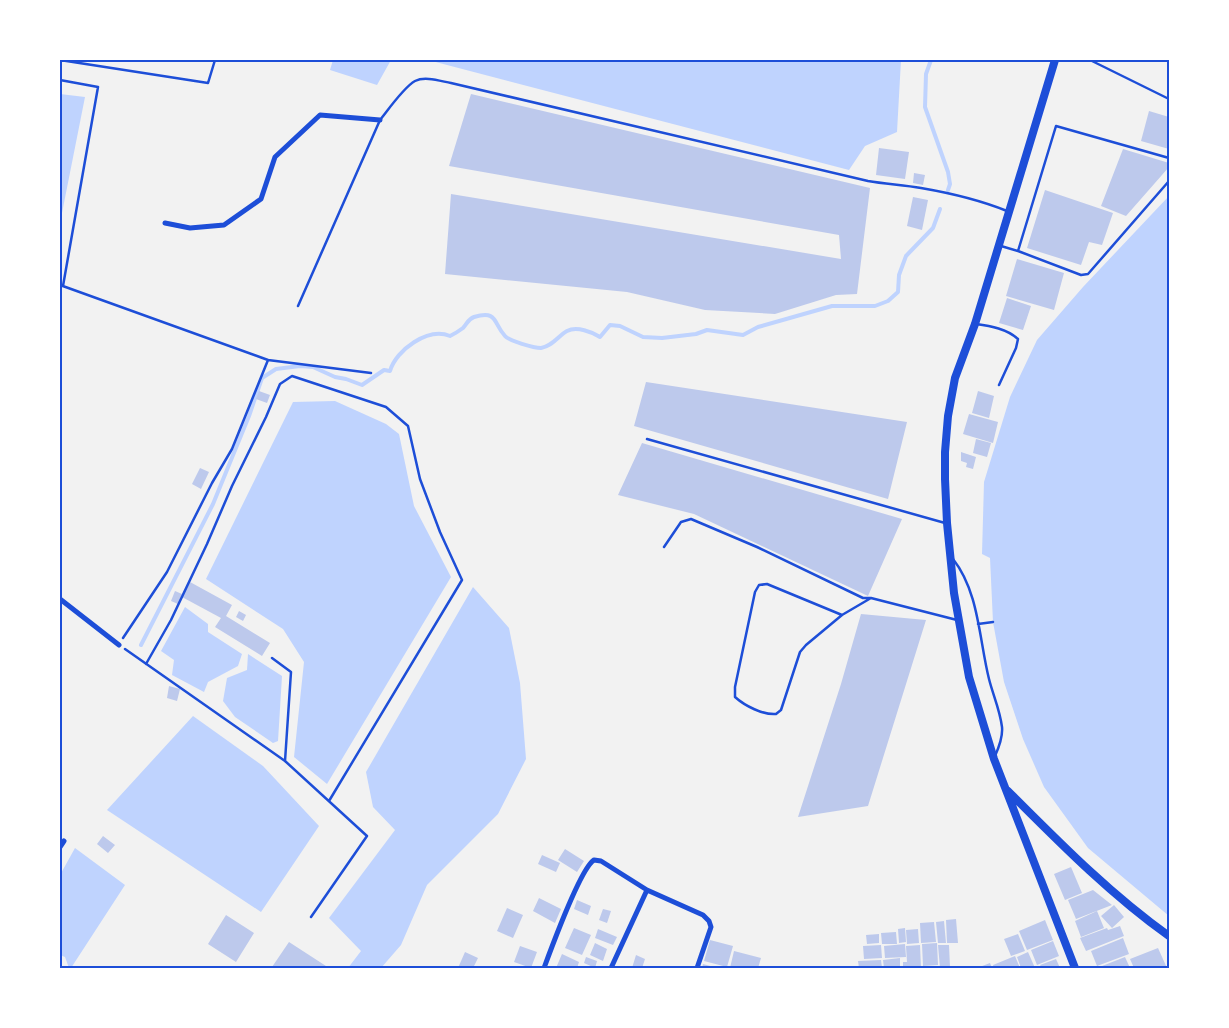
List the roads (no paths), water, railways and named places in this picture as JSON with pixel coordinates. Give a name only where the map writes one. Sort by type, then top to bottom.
[{"type":"main road","points":[[1054,60],[974,324],[955,378],[948,416],[945,452],[950,556],[958,620],[969,677],[994,759],[1075,968]]},
{"type":"main road","points":[[1005,788],[1056,839],[1140,916],[1169,936]]},
{"type":"street","points":[[165,223],[190,228],[224,226],[261,199],[275,157],[320,115],[380,120]]},
{"type":"street","points":[[60,599],[119,645]]},
{"type":"street","points":[[60,847],[64,840]]},
{"type":"street","points":[[544,968],[568,908],[587,867],[594,860],[601,861],[647,890],[703,915],[709,921],[711,927],[697,968]]},
{"type":"street","points":[[610,968],[647,890]]},
{"type":"lane","points":[[1090,60],[1169,99]]},
{"type":"lane","points":[[298,306],[380,120],[400,95],[415,81],[431,79],[868,181],[944,193],[990,204],[1008,212]]},
{"type":"lane","points":[[1018,251],[1056,126],[1169,158]]},
{"type":"lane","points":[[998,245],[1080,275],[1088,274],[1169,181]]},
{"type":"lane","points":[[974,324],[992,326],[1012,333],[1018,339],[1016,348],[999,385]]},
{"type":"lane","points":[[647,439],[947,523]]},
{"type":"lane","points":[[664,547],[681,522],[691,519],[864,598],[958,620]]},
{"type":"lane","points":[[950,556],[962,570],[967,580],[1002,729],[1001,740],[994,759]]},
{"type":"lane","points":[[842,615],[767,584],[759,585],[755,592],[734,687],[735,697],[742,703],[769,715],[776,714],[781,710],[800,652],[842,615],[870,598]]},
{"type":"lane","points":[[978,624],[993,622]]},
{"type":"water","points":[[333,60],[391,60],[377,85],[330,70]]},
{"type":"water","points":[[428,60],[901,60],[897,132],[865,146],[849,170]]},
{"type":"water","points":[[60,94],[85,97],[60,223]]},
{"type":"water","points":[[1169,196],[1169,916],[1088,848],[1044,787],[1023,739],[1004,682],[993,622],[990,558],[982,554],[984,482],[1010,397],[1037,340],[1083,287]]},
{"type":"water","points":[[335,401],[386,424],[399,434],[414,506],[451,577],[327,784],[294,757],[304,662],[283,629],[206,579],[293,402]]},
{"type":"water","points":[[473,587],[509,628],[520,683],[526,759],[498,814],[427,885],[401,945],[381,968],[348,968],[361,951],[329,918],[395,830],[373,807],[366,772]]},
{"type":"water","points":[[185,607],[208,624],[208,632],[242,654],[238,666],[208,682],[204,692],[172,675],[174,660],[161,651]]},
{"type":"water","points":[[248,654],[282,676],[278,741],[273,743],[235,717],[223,701],[227,678],[247,670]]},
{"type":"water","points":[[193,716],[263,766],[319,826],[261,912],[107,810]]},
{"type":"water","points":[[75,848],[125,885],[71,968],[69,968],[65,957],[60,955],[60,875]]},
{"type":"waterway","points":[[931,60],[926,74],[925,107],[948,172],[950,184],[948,190]]},
{"type":"waterway","points":[[141,645],[213,504],[249,416],[262,378],[276,369],[300,366],[313,367],[335,377],[362,385],[384,370],[390,371],[399,355],[414,342],[432,335],[450,336],[463,328],[472,318],[482,315],[487,315],[494,319],[507,338],[522,344],[541,348],[549,345],[567,331],[575,329],[584,330],[600,337],[610,325],[620,326],[643,337],[662,338],[696,334],[707,330],[743,335],[758,327],[832,306],[875,306],[888,301],[898,292],[899,275],[906,256],[933,228],[940,209]]}]
